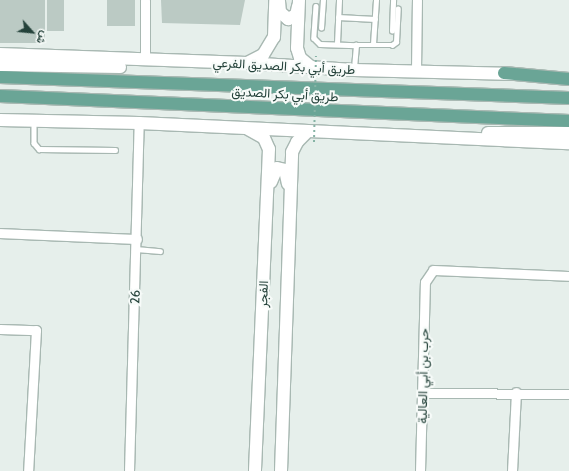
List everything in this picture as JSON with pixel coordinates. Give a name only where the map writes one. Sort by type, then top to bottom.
[{"type":"main road","points":[[0,65],[164,67],[247,63],[263,55],[274,37],[275,0]]},
{"type":"main road","points":[[278,0],[280,12],[288,18],[296,15],[299,0]]},
{"type":"main road","points":[[299,0],[297,48],[300,58],[311,67]]},
{"type":"main road","name":"طريق أبي بكر الصديق الفرعي","points":[[0,54],[247,63],[354,70],[416,70],[569,76]]},
{"type":"main road","points":[[504,73],[569,79]]},
{"type":"main road","name":"طريق أبي بكر الصديق","points":[[0,78],[569,98]]},
{"type":"main road","name":"طريق أبي بكر الصديق","points":[[0,96],[569,121]]},
{"type":"main road","points":[[0,120],[34,122],[139,123],[248,129],[310,137],[407,136],[513,132],[569,133]]},
{"type":"main road","name":"الفجر","points":[[248,129],[264,138],[269,148],[255,471]]},
{"type":"main road","points":[[407,136],[569,143]]},
{"type":"main road","name":"الفجر","points":[[281,471],[292,152],[297,142],[310,137]]},
{"type":"main road","points":[[267,197],[273,174],[277,168],[285,170],[290,197]]},
{"type":"street","points":[[145,0],[145,60]]},
{"type":"street","points":[[416,70],[417,0]]},
{"type":"street","name":"26","points":[[129,471],[137,239],[139,123]]},
{"type":"street","points":[[0,233],[137,239]]},
{"type":"street","name":"حرب بن أبي العالية","points":[[420,471],[425,282],[433,270],[569,276]]},
{"type":"street","points":[[0,329],[36,330],[28,471]]},
{"type":"street","points":[[512,471],[516,392]]},
{"type":"street","points":[[423,393],[516,392],[569,394]]},
{"type":"lane","points":[[321,28],[323,0]]},
{"type":"lane","points":[[337,43],[339,0]]},
{"type":"lane","points":[[373,44],[376,0]]},
{"type":"lane","points":[[392,31],[393,0]]},
{"type":"lane","points":[[316,6],[314,38],[320,44],[337,43],[392,46],[396,42],[398,8]]},
{"type":"lane","points":[[338,17],[375,20]]},
{"type":"lane","points":[[354,70],[356,44]]},
{"type":"lane","points":[[34,122],[34,143],[39,149],[115,150]]},
{"type":"lane","points":[[136,249],[160,251]]},
{"type":"path","points":[[310,137],[316,56]]},
{"type":"building","points":[[0,0],[45,0],[45,43],[0,43]]},
{"type":"building","points":[[47,0],[64,0],[64,31],[47,31]]},
{"type":"building","points":[[107,0],[135,0],[135,26],[107,26]]},
{"type":"building","points":[[161,0],[245,0],[240,25],[162,23]]}]
